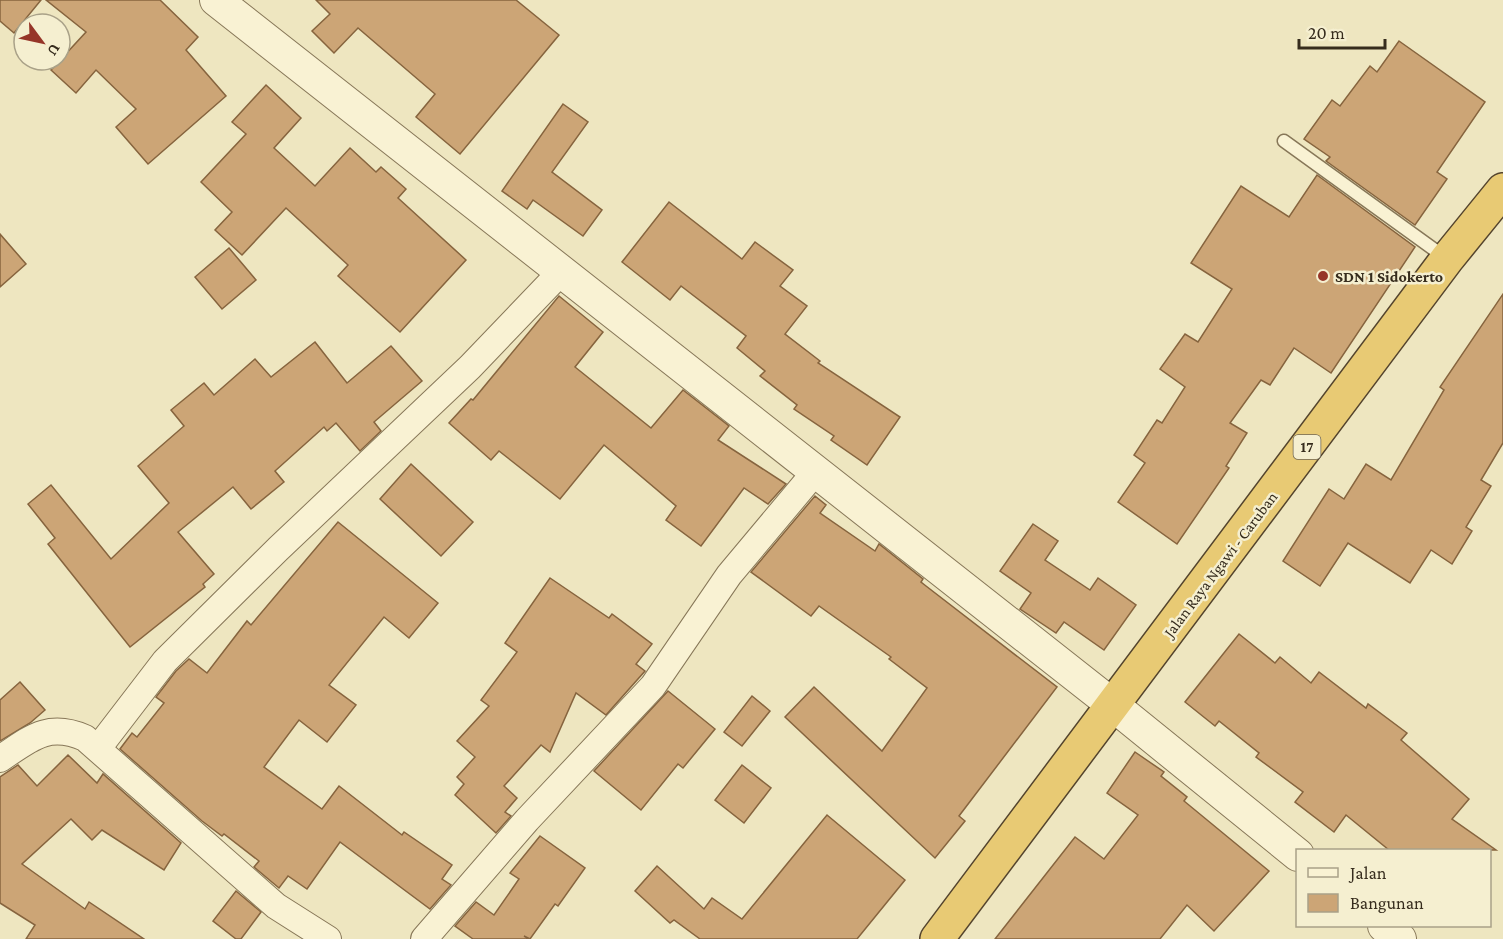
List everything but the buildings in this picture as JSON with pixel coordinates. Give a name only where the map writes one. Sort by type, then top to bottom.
[{"type":"highway","name":"Jalan Raya Ngawi - Caruban","points":[[937,939],[1447,259],[1503,190]]},
{"type":"street","points":[[216,0],[294,59],[560,273],[1114,706],[1296,853]]},
{"type":"street","points":[[99,747],[165,661],[278,549],[470,367],[560,273]]},
{"type":"street","points":[[423,939],[527,820],[653,686],[729,575],[816,471]]},
{"type":"street","points":[[0,759],[31,737],[51,730],[68,730],[99,747],[276,906],[328,939]]},
{"type":"street","points":[[1385,927],[1400,939]]},
{"type":"lane","points":[[1284,141],[1447,259]]},
{"type":"place","name":"SDN 1 Sidokerto","points":[[1323,276]]}]
